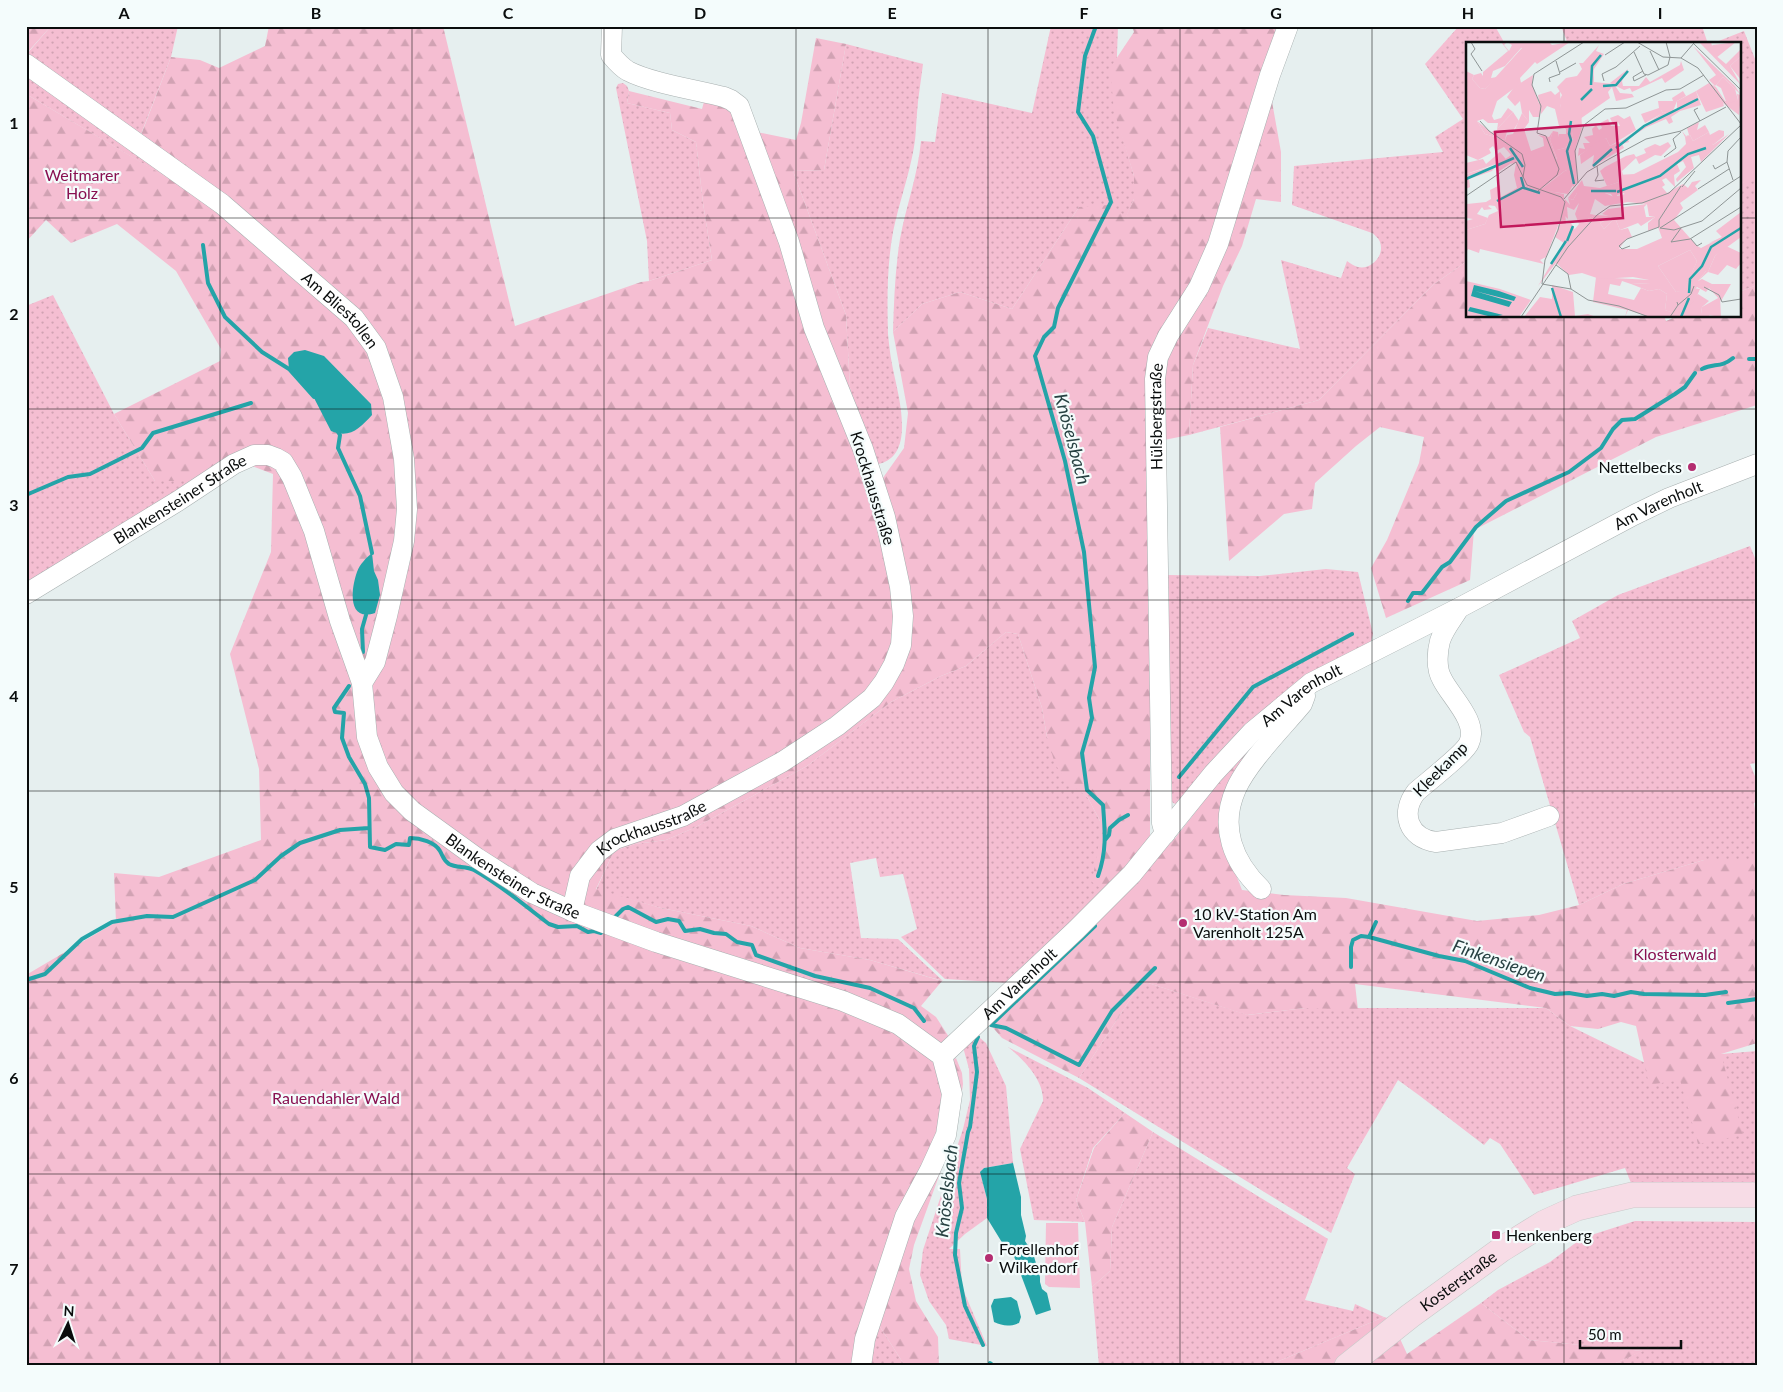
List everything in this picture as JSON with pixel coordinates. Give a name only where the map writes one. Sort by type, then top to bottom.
[{"type":"main road","name":"Kosterstraße","points":[[1347,1366],[1410,1316],[1502,1249],[1544,1222],[1577,1208],[1632,1196],[1757,1194]]},
{"type":"street","name":"Krockhausstraße","points":[[572,911],[580,876],[599,851],[615,838],[683,816],[722,795],[782,762],[849,717],[872,698],[894,664],[901,645],[903,616],[900,587],[885,517],[863,449],[814,328],[789,242],[739,106],[732,100],[724,97],[652,79],[629,71],[618,64],[610,55],[612,26]]},
{"type":"street","name":"Hülsbergstraße","points":[[1165,834],[1162,823],[1159,737],[1159,569],[1155,379],[1158,357],[1168,336],[1199,287],[1218,244],[1270,75],[1288,26]]},
{"type":"street","name":"Am Bliestollen","points":[[26,64],[222,204],[354,318],[376,348],[394,397],[404,459],[407,509],[404,541],[375,662],[362,683]]},
{"type":"street","name":"Blankensteiner Straße","points":[[26,594],[178,501],[234,464],[254,455],[268,455],[283,462],[307,511],[340,621],[362,683],[367,736],[378,767],[394,793],[412,811],[477,858],[532,893],[572,911],[675,948],[843,1001],[898,1024],[942,1056]]},
{"type":"street","name":"Am Varenholt","points":[[942,1056],[1118,888],[1142,862],[1213,774],[1252,732],[1311,683],[1459,608],[1634,515],[1669,498],[1757,464]]},
{"type":"street","name":"Kleekamp","points":[[1459,608],[1440,640],[1438,662],[1441,678],[1468,719],[1472,735],[1465,749],[1416,792],[1411,799],[1408,819],[1417,836],[1436,842],[1502,833],[1549,816]]},
{"type":"street","points":[[1261,889],[1243,870],[1230,837],[1228,818],[1236,789],[1251,766],[1302,704],[1311,683]]},
{"type":"street","points":[[861,1366],[865,1339],[906,1217],[946,1135],[952,1094],[942,1056]]},
{"type":"green space","points":[[26,26],[51,26],[27,53],[26,52]]},
{"type":"green space","points":[[51,26],[178,26],[171,57],[141,134],[184,188],[26,94],[26,55]]},
{"type":"green space","points":[[269,26],[443,26],[515,326],[641,282],[712,260],[696,142],[672,130],[670,113],[627,103],[629,91],[702,109],[705,98],[728,103],[742,129],[796,140],[801,123],[816,38],[846,44],[824,170],[793,171],[846,315],[850,388],[868,456],[880,482],[904,448],[908,413],[893,332],[922,304],[960,292],[1012,309],[1079,207],[1109,205],[1126,216],[1134,199],[1134,176],[1114,111],[1110,68],[1134,32],[1132,26],[1275,26],[1277,39],[1200,268],[1166,326],[1150,512],[1150,836],[1107,893],[1092,882],[1100,837],[1100,821],[1088,798],[1065,779],[1055,764],[1047,737],[1042,708],[1018,634],[1006,632],[966,666],[941,676],[891,702],[807,766],[696,827],[666,840],[635,844],[614,851],[596,889],[661,908],[751,926],[800,948],[870,960],[942,981],[921,1006],[936,1017],[949,1037],[933,1050],[944,1094],[940,1132],[854,1366],[26,1366],[26,975],[116,922],[114,873],[159,877],[261,840],[259,769],[230,654],[271,552],[273,474],[244,463],[195,481],[155,481],[114,414],[220,361],[221,349],[176,271],[117,224],[71,243],[46,220],[26,242],[26,94],[183,187],[141,135],[171,57],[200,60],[219,68],[265,46]]},
{"type":"green space","points":[[1051,26],[1118,26],[1115,111],[1134,176],[1134,199],[1126,217],[1079,207],[1012,309],[960,292],[922,304],[893,332],[898,251],[921,141],[935,142],[942,93],[1032,113]]},
{"type":"green space","points":[[1459,26],[1495,26],[1504,42],[1466,42],[1466,262],[1433,285],[1319,400],[1189,435],[1193,365],[1208,328],[1300,349],[1281,260],[1341,278],[1347,261],[1358,267],[1363,267],[1372,264],[1379,257],[1381,247],[1377,237],[1372,233],[1292,205],[1294,166],[1443,152],[1435,137],[1463,119],[1425,64]]},
{"type":"green space","points":[[1561,26],[1702,26],[1707,42],[1567,42]]},
{"type":"green space","points":[[1744,31],[1757,64],[1757,285],[1740,292],[1740,42],[1716,42]]},
{"type":"green space","points":[[846,44],[923,64],[914,147],[893,232],[889,270],[888,334],[891,360],[901,407],[901,439],[896,451],[888,461],[873,465],[868,456],[850,388],[846,315],[793,171],[824,170]]},
{"type":"green space","points":[[1757,76],[1757,180],[1740,185],[1740,81]]},
{"type":"green space","points":[[623,83],[629,91],[627,103],[670,113],[672,130],[696,142],[712,260],[649,281],[647,241],[616,88],[618,84]]},
{"type":"green space","points":[[1271,96],[1281,152],[1281,202],[1256,199],[1242,246],[1223,286],[1193,365],[1189,435],[1164,440],[1160,372]]},
{"type":"green space","points":[[1466,262],[1466,318],[1665,318],[1666,321],[1673,318],[1740,318],[1740,292],[1757,285],[1757,405],[1656,437],[1474,530],[1470,580],[1386,618],[1371,568],[1387,540],[1419,463],[1424,437],[1380,427],[1315,483],[1312,509],[1284,514],[1229,561],[1220,427],[1319,400],[1433,285]]},
{"type":"green space","points":[[53,295],[114,414],[155,481],[195,481],[26,587],[26,306]]},
{"type":"green space","points":[[1750,546],[1757,563],[1757,763],[1750,764],[1757,781],[1757,802],[1754,803],[1757,821],[1757,860],[1704,860],[1623,884],[1579,905],[1530,737],[1524,732],[1499,675],[1580,638],[1572,621],[1618,595]]},
{"type":"green space","points":[[1326,569],[1358,572],[1373,634],[1370,645],[1289,688],[1208,770],[1179,805],[1173,803],[1169,795],[1166,575],[1260,576]]},
{"type":"green space","points":[[1006,632],[1018,634],[1042,708],[1047,737],[1078,789],[1088,798],[1100,821],[1100,837],[1107,893],[1011,983],[945,979],[901,937],[917,929],[903,874],[880,877],[876,858],[850,863],[861,938],[898,939],[943,981],[870,960],[800,948],[751,926],[661,908],[596,890],[614,851],[635,844],[666,840],[696,827],[807,766],[891,702],[941,676],[966,666]]},
{"type":"green space","name":"Klosterwald","points":[[1289,709],[1243,768],[1229,857],[1242,890],[1284,895],[1346,898],[1477,921],[1539,915],[1579,905],[1623,884],[1704,860],[1757,860],[1757,1043],[1721,1054],[1743,1135],[1698,1144],[1680,1080],[1649,1085],[1636,1026],[1621,1022],[1598,1029],[1570,1026],[1546,1008],[1355,984],[1358,1010],[1305,1008],[1247,1015],[1142,981],[1079,1078],[1002,1038],[988,1022],[1120,896],[1176,837],[1238,757]]},
{"type":"green space","points":[[1142,981],[1248,1015],[1305,1008],[1546,1008],[1570,1026],[1680,1080],[1721,1054],[1757,1051],[1757,1187],[1633,1188],[1625,1168],[1534,1195],[1500,1144],[1490,1138],[1484,1145],[1398,1080],[1347,1168],[1355,1174],[1331,1233],[1079,1078]]},
{"type":"green space","points":[[974,1033],[986,1043],[1006,1086],[1013,1163],[984,1168],[980,1172],[987,1199],[987,1218],[965,1234],[949,1249],[960,1249],[962,1287],[987,1346],[949,1339],[946,1325],[929,1301],[920,1275],[923,1250],[963,1129],[970,1100],[969,1069],[963,1047]]},
{"type":"green space","points":[[1008,1047],[1088,1088],[1125,1113],[1093,1148],[1076,1200],[1085,1222],[1034,1220],[1020,1149],[1043,1101],[1042,1093],[1032,1071]]},
{"type":"green space","points":[[956,1058],[962,1073],[963,1084],[957,1126],[914,1245],[909,1269],[916,1301],[938,1337],[939,1366],[905,1366],[877,1322],[891,1271],[934,1172],[951,1061]]},
{"type":"green space","points":[[1125,1113],[1153,1132],[1112,1227],[1110,1271],[1092,1287],[1085,1222],[1076,1200],[1094,1148]]},
{"type":"green space","points":[[1153,1132],[1328,1239],[1305,1300],[1353,1311],[1355,1304],[1384,1317],[1267,1366],[1099,1366],[1092,1287],[1110,1271],[1112,1227]]},
{"type":"green space","points":[[1635,1221],[1757,1222],[1757,1366],[1609,1366],[1642,1351],[1529,1340],[1481,1303],[1498,1290],[1550,1262],[1582,1238]]},
{"type":"green space","points":[[1046,1223],[1078,1223],[1080,1288],[1049,1287],[1045,1284]]},
{"type":"green space","points":[[1481,1303],[1529,1340],[1643,1351],[1609,1366],[1267,1366],[1384,1317],[1391,1319],[1407,1354]]},
{"type":"green space","points":[[877,1322],[905,1366],[868,1366]]},
{"type":"water","points":[[305,350],[324,356],[371,404],[372,415],[359,428],[344,434],[331,431],[313,396],[289,369],[288,358],[294,352]]},
{"type":"water","points":[[372,553],[380,595],[375,613],[366,615],[360,613],[355,608],[353,587],[360,566]]},
{"type":"water","points":[[1013,1163],[1021,1197],[1021,1215],[1026,1236],[1025,1241],[1033,1253],[1042,1289],[1047,1293],[1051,1310],[1036,1315],[1012,1251],[1006,1249],[987,1218],[987,1199],[980,1172],[984,1168]]},
{"type":"water","points":[[1011,1297],[1017,1301],[1021,1317],[1019,1323],[1006,1325],[994,1322],[991,1306],[994,1299]]},
{"type":"waterway","name":"Knöselsbach","points":[[1096,26],[1085,56],[1078,112],[1093,136],[1111,202],[1058,308],[1054,327],[1044,337],[1035,356],[1065,461],[1084,552],[1095,667],[1089,698],[1092,718],[1082,753],[1087,790],[1103,805],[1104,849],[1098,876]]},
{"type":"waterway","points":[[203,245],[208,283],[225,317],[262,352],[289,369],[314,397]]},
{"type":"waterway","points":[[1702,369],[1725,363],[1733,358]]},
{"type":"waterway","points":[[1749,359],[1757,359]]},
{"type":"waterway","points":[[1408,601],[1413,593],[1422,593],[1442,567],[1450,562],[1476,527],[1506,501],[1569,472],[1601,448],[1613,429],[1622,420],[1635,419],[1675,394],[1685,387],[1695,373]]},
{"type":"waterway","points":[[26,495],[68,477],[90,474],[142,448],[153,433],[251,403]]},
{"type":"waterway","points":[[338,432],[340,435],[338,448],[360,496],[372,553]]},
{"type":"waterway","points":[[363,652],[362,629],[366,615]]},
{"type":"waterway","points":[[1179,777],[1253,687],[1352,634]]},
{"type":"waterway","points":[[349,686],[334,708],[335,712],[344,713],[342,738],[349,757],[365,784],[369,798],[370,847],[385,850],[396,844],[409,845],[410,838],[427,841],[438,848],[449,864],[474,870],[503,889],[549,924],[558,927],[577,926],[588,932],[601,933]]},
{"type":"waterway","points":[[1105,840],[1109,835],[1110,828],[1128,815]]},
{"type":"waterway","points":[[26,980],[45,974],[82,939],[112,922],[147,916],[173,917],[255,880],[281,856],[300,843],[340,830],[369,828]]},
{"type":"waterway","points":[[615,917],[628,907],[656,922],[668,919],[679,921],[685,931],[700,929],[726,934],[737,942],[752,945],[756,955],[815,976],[870,988],[914,1008],[924,1021]]},
{"type":"waterway","points":[[1369,937],[1376,922]]},
{"type":"waterway","name":"Finkensiepen","points":[[1095,926],[991,1025],[1006,1028],[1079,1065],[1112,1011],[1155,968]]},
{"type":"waterway","name":"Finkensiepen","points":[[1351,967],[1353,940],[1361,936],[1465,961],[1530,988],[1555,994],[1569,993],[1587,996],[1602,994],[1614,996],[1631,992],[1705,995],[1726,992]]},
{"type":"waterway","name":"Finkensiepen","points":[[1728,1003],[1757,999]]},
{"type":"waterway","name":"Knöselsbach","points":[[978,1037],[974,1046],[977,1072],[970,1127],[959,1183],[962,1208],[956,1233],[955,1255],[965,1306],[983,1345]]},
{"type":"waterway","name":"Knöselsbach","points":[[990,1363],[994,1366]]},
{"type":"place","name":"Nettelbecks","points":[[1692,467]]},
{"type":"place","name":"10 kV-Station Am Varenholt 125A","points":[[1183,923]]},
{"type":"place","name":"Henkenberg","points":[[1496,1235]]},
{"type":"place","name":"Forellenhof Wilkendorf","points":[[989,1258]]},
{"type":"park label","name":"Weitmarer Holz","points":[[82,184]]},
{"type":"park label","name":"Rauendahler Wald","points":[[336,1098]]}]
